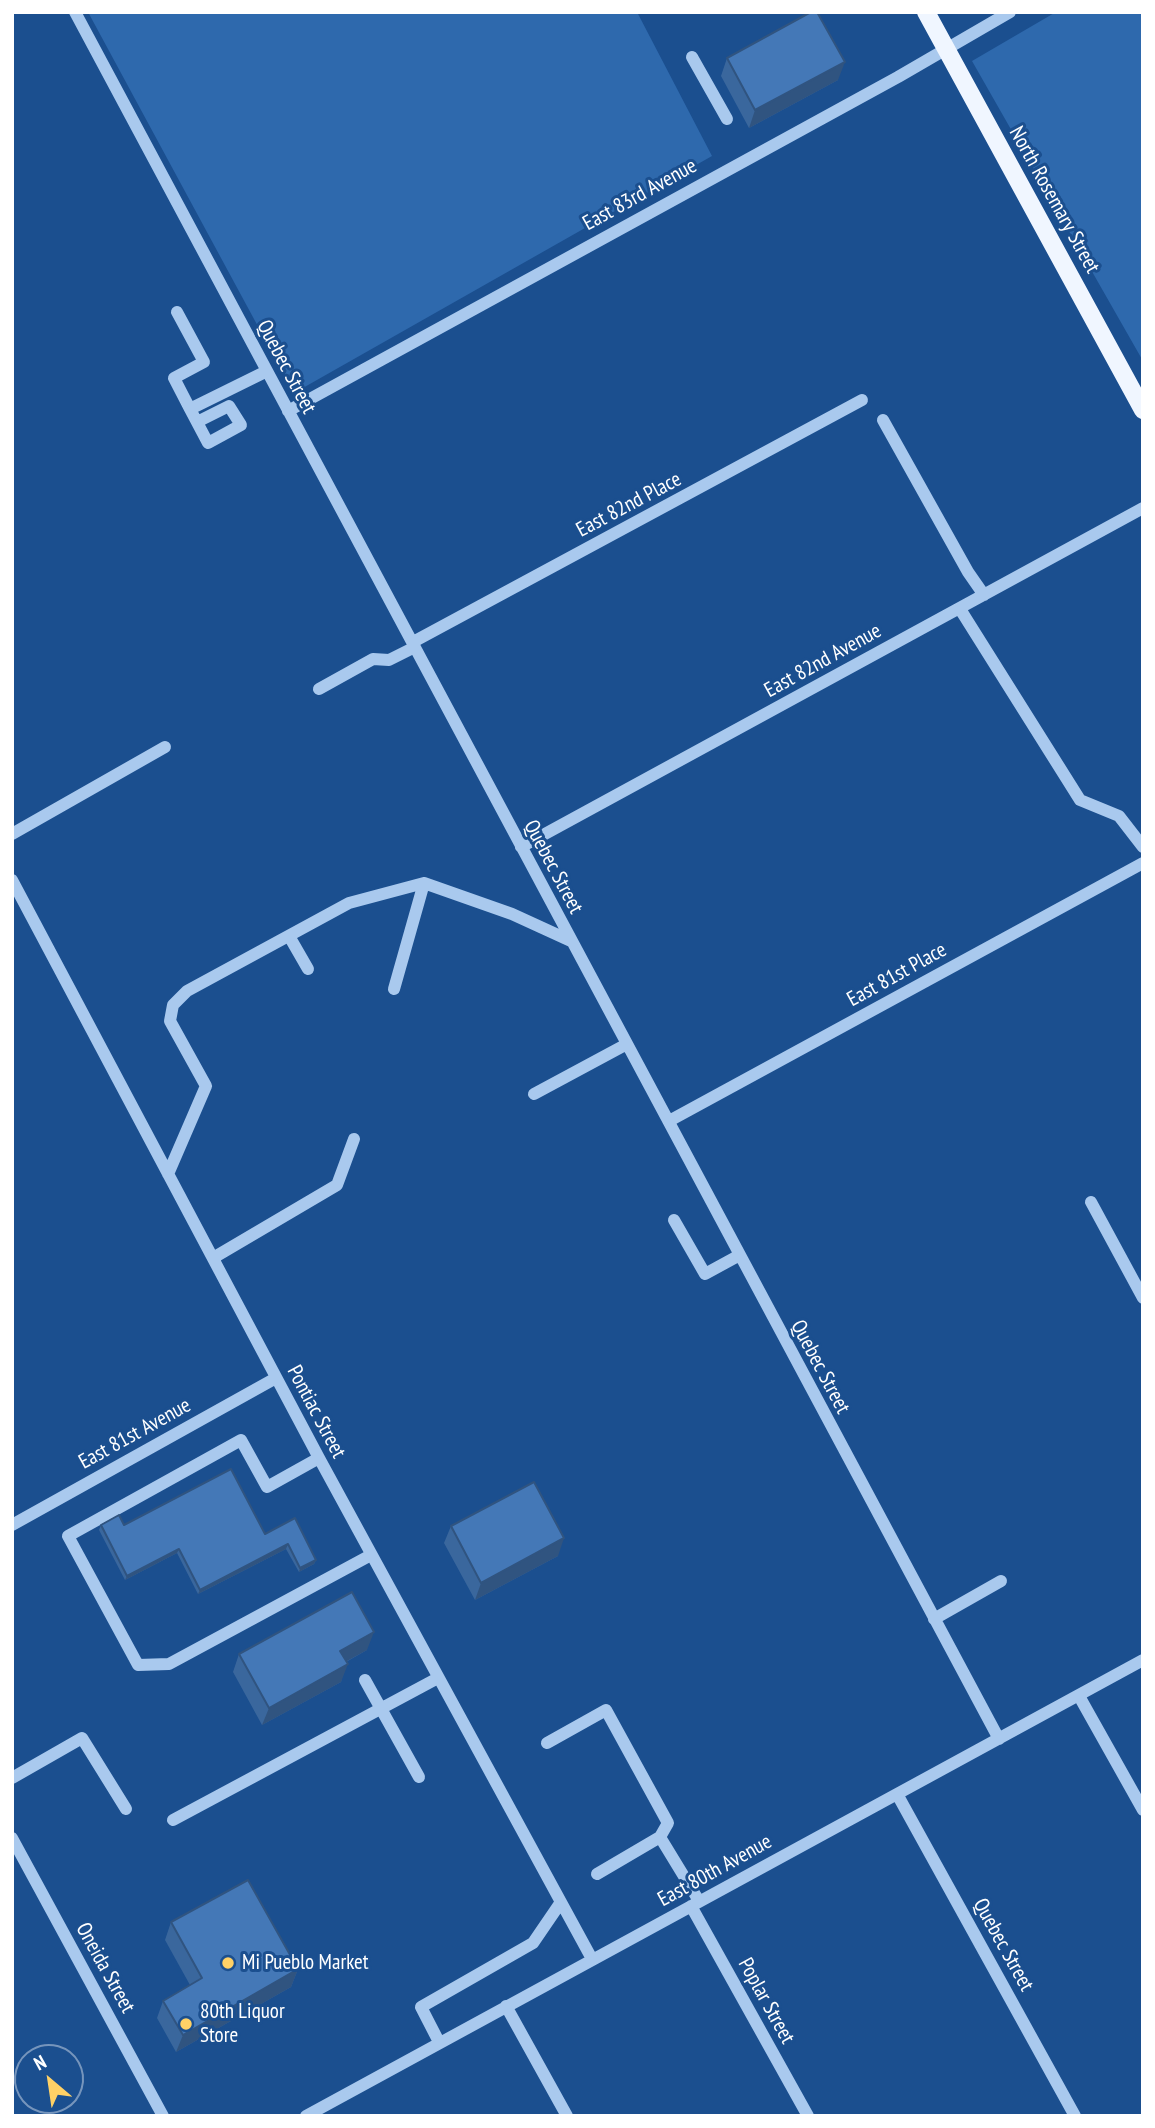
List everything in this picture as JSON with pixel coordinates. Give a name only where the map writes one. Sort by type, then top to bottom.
[{"type":"main road","name":"North Rosemary Street","points":[[926,12],[1143,410]]},
{"type":"street","name":"Quebec Street","points":[[75,12],[669,1121],[738,1256],[999,1739]]},
{"type":"street","name":"East 83rd Avenue","points":[[288,411],[1010,12]]},
{"type":"street","points":[[692,57],[727,119]]},
{"type":"street","points":[[177,312],[204,362],[174,378],[197,422]]},
{"type":"street","points":[[190,410],[267,371]]},
{"type":"street","name":"East 82nd Place","points":[[319,689],[373,659],[389,660],[862,400]]},
{"type":"street","points":[[883,420],[984,595]]},
{"type":"street","name":"East 82nd Avenue","points":[[521,847],[1143,508]]},
{"type":"street","points":[[960,609],[1080,800],[1119,816],[1143,847]]},
{"type":"street","points":[[12,834],[165,747]]},
{"type":"street","name":"East 81st Place","points":[[669,1121],[1143,863]]},
{"type":"street","name":"Pontiac Street","points":[[12,880],[371,1555],[592,1959]]},
{"type":"street","points":[[394,989],[424,883]]},
{"type":"street","points":[[169,1174],[206,1086],[170,1021],[173,1005],[187,991],[349,903],[424,883],[512,914],[571,942]]},
{"type":"street","points":[[289,936],[308,969]]},
{"type":"street","points":[[534,1094],[627,1044]]},
{"type":"street","points":[[213,1258],[337,1185],[354,1139]]},
{"type":"street","points":[[1091,1202],[1143,1298]]},
{"type":"street","points":[[674,1220],[705,1274],[738,1256]]},
{"type":"street","name":"East 81st Avenue","points":[[12,1525],[276,1378]]},
{"type":"street","points":[[319,1458],[267,1486],[241,1440],[68,1536],[138,1665],[169,1664],[371,1555]]},
{"type":"street","points":[[934,1619],[1001,1581]]},
{"type":"street","name":"East 80th Avenue","points":[[306,2116],[322,2112],[439,2042],[1143,1660]]},
{"type":"street","points":[[173,1820],[438,1678]]},
{"type":"street","points":[[365,1680],[419,1777]]},
{"type":"street","points":[[1079,1696],[1143,1810]]},
{"type":"street","points":[[547,1743],[606,1710],[668,1823],[660,1837],[597,1874]]},
{"type":"street","points":[[12,1778],[82,1738],[126,1809]]},
{"type":"street","name":"Quebec Street","points":[[897,1794],[1075,2116]]},
{"type":"street","name":"Poplar Street","points":[[660,1837],[808,2116]]},
{"type":"street","name":"Oneida Street","points":[[12,1838],[163,2116]]},
{"type":"street","points":[[439,2042],[421,2007],[533,1943],[561,1902]]},
{"type":"street","points":[[506,2006],[567,2116]]},
{"type":"shaded area","points":[[88,12],[637,12],[712,156],[294,393]]},
{"type":"shaded area","points":[[1056,12],[1143,12],[1143,361],[972,61]]},
{"type":"building","points":[[811,12],[817,12],[845,62],[755,110],[727,58]]},
{"type":"building","points":[[231,1469],[265,1534],[295,1518],[316,1560],[300,1568],[288,1544],[200,1590],[179,1549],[127,1576],[101,1525],[119,1515],[124,1525]]},
{"type":"building","points":[[534,1482],[564,1538],[481,1583],[451,1526]]},
{"type":"building","points":[[352,1592],[374,1632],[340,1651],[348,1664],[269,1708],[239,1654]]},
{"type":"building","name":"Mi Pueblo Market","points":[[248,1880],[298,1969],[183,2035],[163,2001],[202,1978],[171,1922]]},
{"type":"place","name":"Mi Pueblo Market","points":[[228,1963]]},
{"type":"place","name":"80th Liquor Store","points":[[186,2024]]}]
